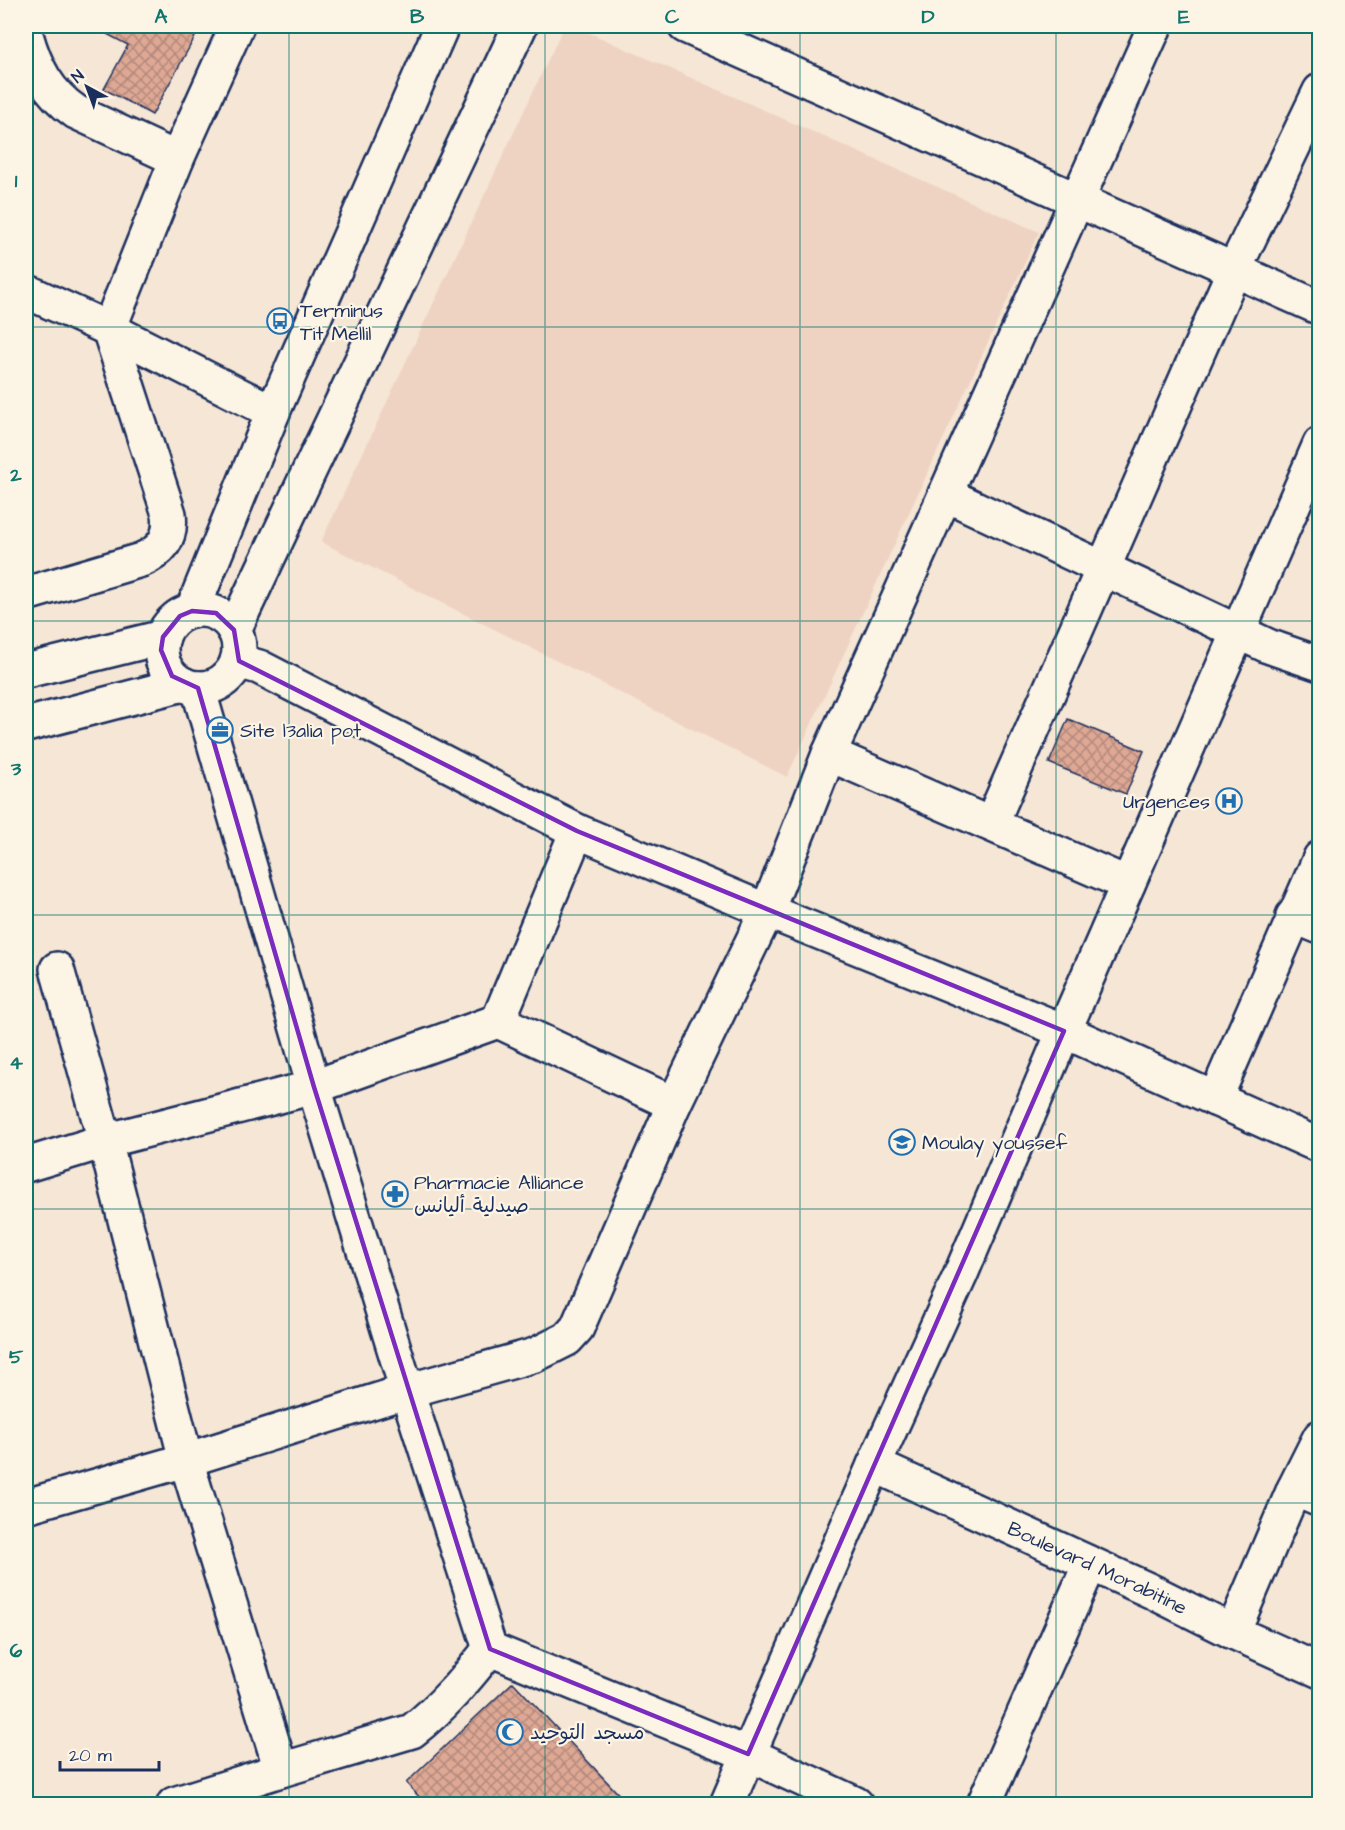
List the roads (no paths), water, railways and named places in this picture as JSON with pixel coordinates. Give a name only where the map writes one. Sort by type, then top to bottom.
[{"type":"street","points":[[26,594],[141,560],[157,552],[168,537],[169,514],[110,329],[177,159],[237,26]]},
{"type":"street","points":[[192,611],[273,412],[442,26]]},
{"type":"street","points":[[26,725],[190,686],[217,684],[233,670],[236,645],[520,26]]},
{"type":"street","points":[[26,1506],[186,1460],[407,1391],[535,1355],[567,1339],[577,1328],[674,1104],[767,911],[830,754],[1155,26]]},
{"type":"street","points":[[702,29],[1320,308]]},
{"type":"street","points":[[30,35],[40,73],[51,90],[65,104],[76,112],[177,159]]},
{"type":"street","points":[[991,824],[1234,270],[1320,91]]},
{"type":"street","points":[[26,291],[110,329],[273,412]]},
{"type":"street","points":[[727,1804],[874,1465],[960,1276],[1064,1031],[1320,444]]},
{"type":"street","points":[[945,494],[1237,632],[1268,646],[1320,664]]},
{"type":"street","points":[[490,1649],[407,1391],[190,686],[172,676],[164,664],[161,650],[163,637],[170,625],[180,616],[192,611],[205,610],[216,613],[227,620],[236,645],[259,668],[577,831],[767,911],[1064,1031],[1320,1146]]},
{"type":"street","points":[[26,671],[163,637]]},
{"type":"street","points":[[830,754],[1128,884]]},
{"type":"street","points":[[498,1021],[577,831]]},
{"type":"street","points":[[1215,1099],[1306,921],[1320,858]]},
{"type":"street","points":[[57,969],[105,1141],[186,1460],[281,1770]]},
{"type":"street","points":[[26,1165],[105,1141],[314,1087],[498,1021],[674,1104]]},
{"type":"street","points":[[1233,1632],[1307,1494],[1320,1437]]},
{"type":"street","name":"Boulevard Morabitine","points":[[874,1465],[1320,1671]]},
{"type":"street","points":[[984,1804],[1090,1564]]},
{"type":"street","points":[[490,1649],[748,1754],[856,1804]]},
{"type":"street","points":[[174,1804],[412,1731],[458,1690],[490,1649]]},
{"type":"place","name":"Terminus Tit Mellil","points":[[280,321]]},
{"type":"place","name":"Site l3alia pot","points":[[220,730]]},
{"type":"place","name":"Urgences","points":[[1229,801]]},
{"type":"place","name":"Moulay youssef","points":[[902,1142]]},
{"type":"place","name":"Pharmacie Alliance صيدلية أليانس","points":[[395,1194]]},
{"type":"place","name":"مسجد التوحيد","points":[[510,1732]]}]
